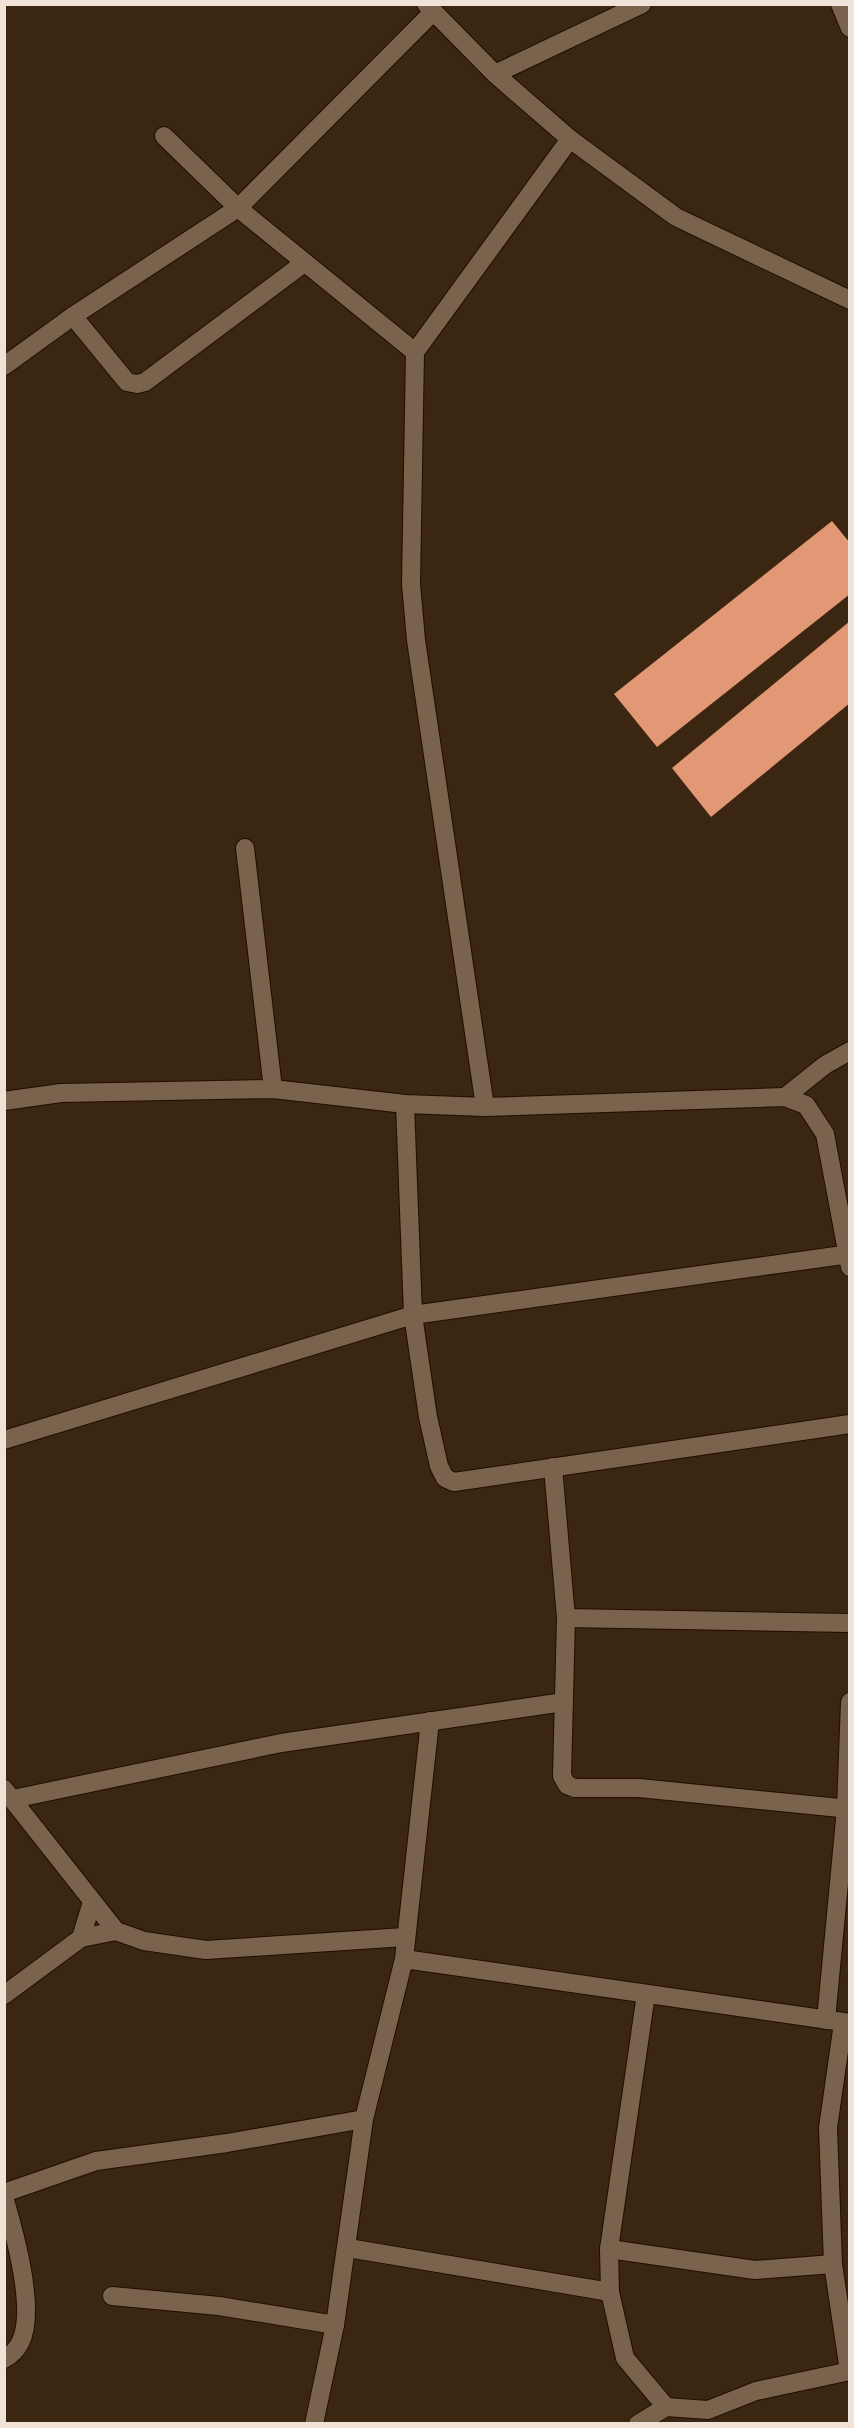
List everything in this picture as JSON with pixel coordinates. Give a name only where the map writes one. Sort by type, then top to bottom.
[{"type":"street","points":[[495,74],[642,4]]},
{"type":"street","points":[[840,4],[849,28]]},
{"type":"street","points":[[4,366],[73,316],[238,208],[429,8],[495,74],[570,139],[676,217],[849,300]]},
{"type":"street","points":[[164,136],[238,208],[415,352]]},
{"type":"street","points":[[485,1107],[416,640],[411,584],[415,352],[570,139]]},
{"type":"street","points":[[73,316],[127,382],[137,384],[145,382],[304,263]]},
{"type":"street","points":[[244,848],[273,1089]]},
{"type":"street","points":[[785,1097],[825,1065],[849,1051]]},
{"type":"street","points":[[4,1101],[61,1093],[273,1089],[405,1104],[485,1107],[785,1097],[806,1105],[825,1134],[849,1258],[413,1315],[4,1440]]},
{"type":"street","points":[[405,1104],[413,1315],[428,1417],[439,1466],[445,1478],[454,1482],[849,1424]]},
{"type":"street","points":[[553,1467],[566,1618],[562,1776],[567,1785],[575,1788],[639,1788],[848,1809]]},
{"type":"street","points":[[566,1618],[849,1623]]},
{"type":"street","points":[[405,1937],[206,1950],[144,1941],[116,1931],[9,1794],[282,1743],[564,1702]]},
{"type":"street","points":[[638,2424],[666,2407],[708,2410],[756,2391],[849,2371],[833,2264],[828,2128],[840,2022],[848,1809],[849,1702]]},
{"type":"street","points":[[314,2424],[335,2325],[348,2248],[364,2119],[404,1959],[430,1721]]},
{"type":"street","points":[[81,1938],[92,1902]]},
{"type":"street","points":[[4,1995],[81,1938],[116,1931]]},
{"type":"street","points":[[404,1959],[840,2022]]},
{"type":"street","points":[[646,1994],[609,2249],[610,2292],[625,2358],[666,2407]]},
{"type":"street","points":[[4,2359],[21,2342],[26,2314],[19,2249],[4,2195],[96,2161],[227,2143],[364,2119]]},
{"type":"street","points":[[348,2248],[610,2292]]},
{"type":"street","points":[[609,2249],[754,2270],[833,2264]]},
{"type":"street","points":[[112,2296],[219,2306],[335,2325]]},
{"type":"building","points":[[832,521],[850,543],[850,594],[657,747],[614,694]]},
{"type":"building","points":[[850,621],[850,703],[711,817],[672,768]]}]
